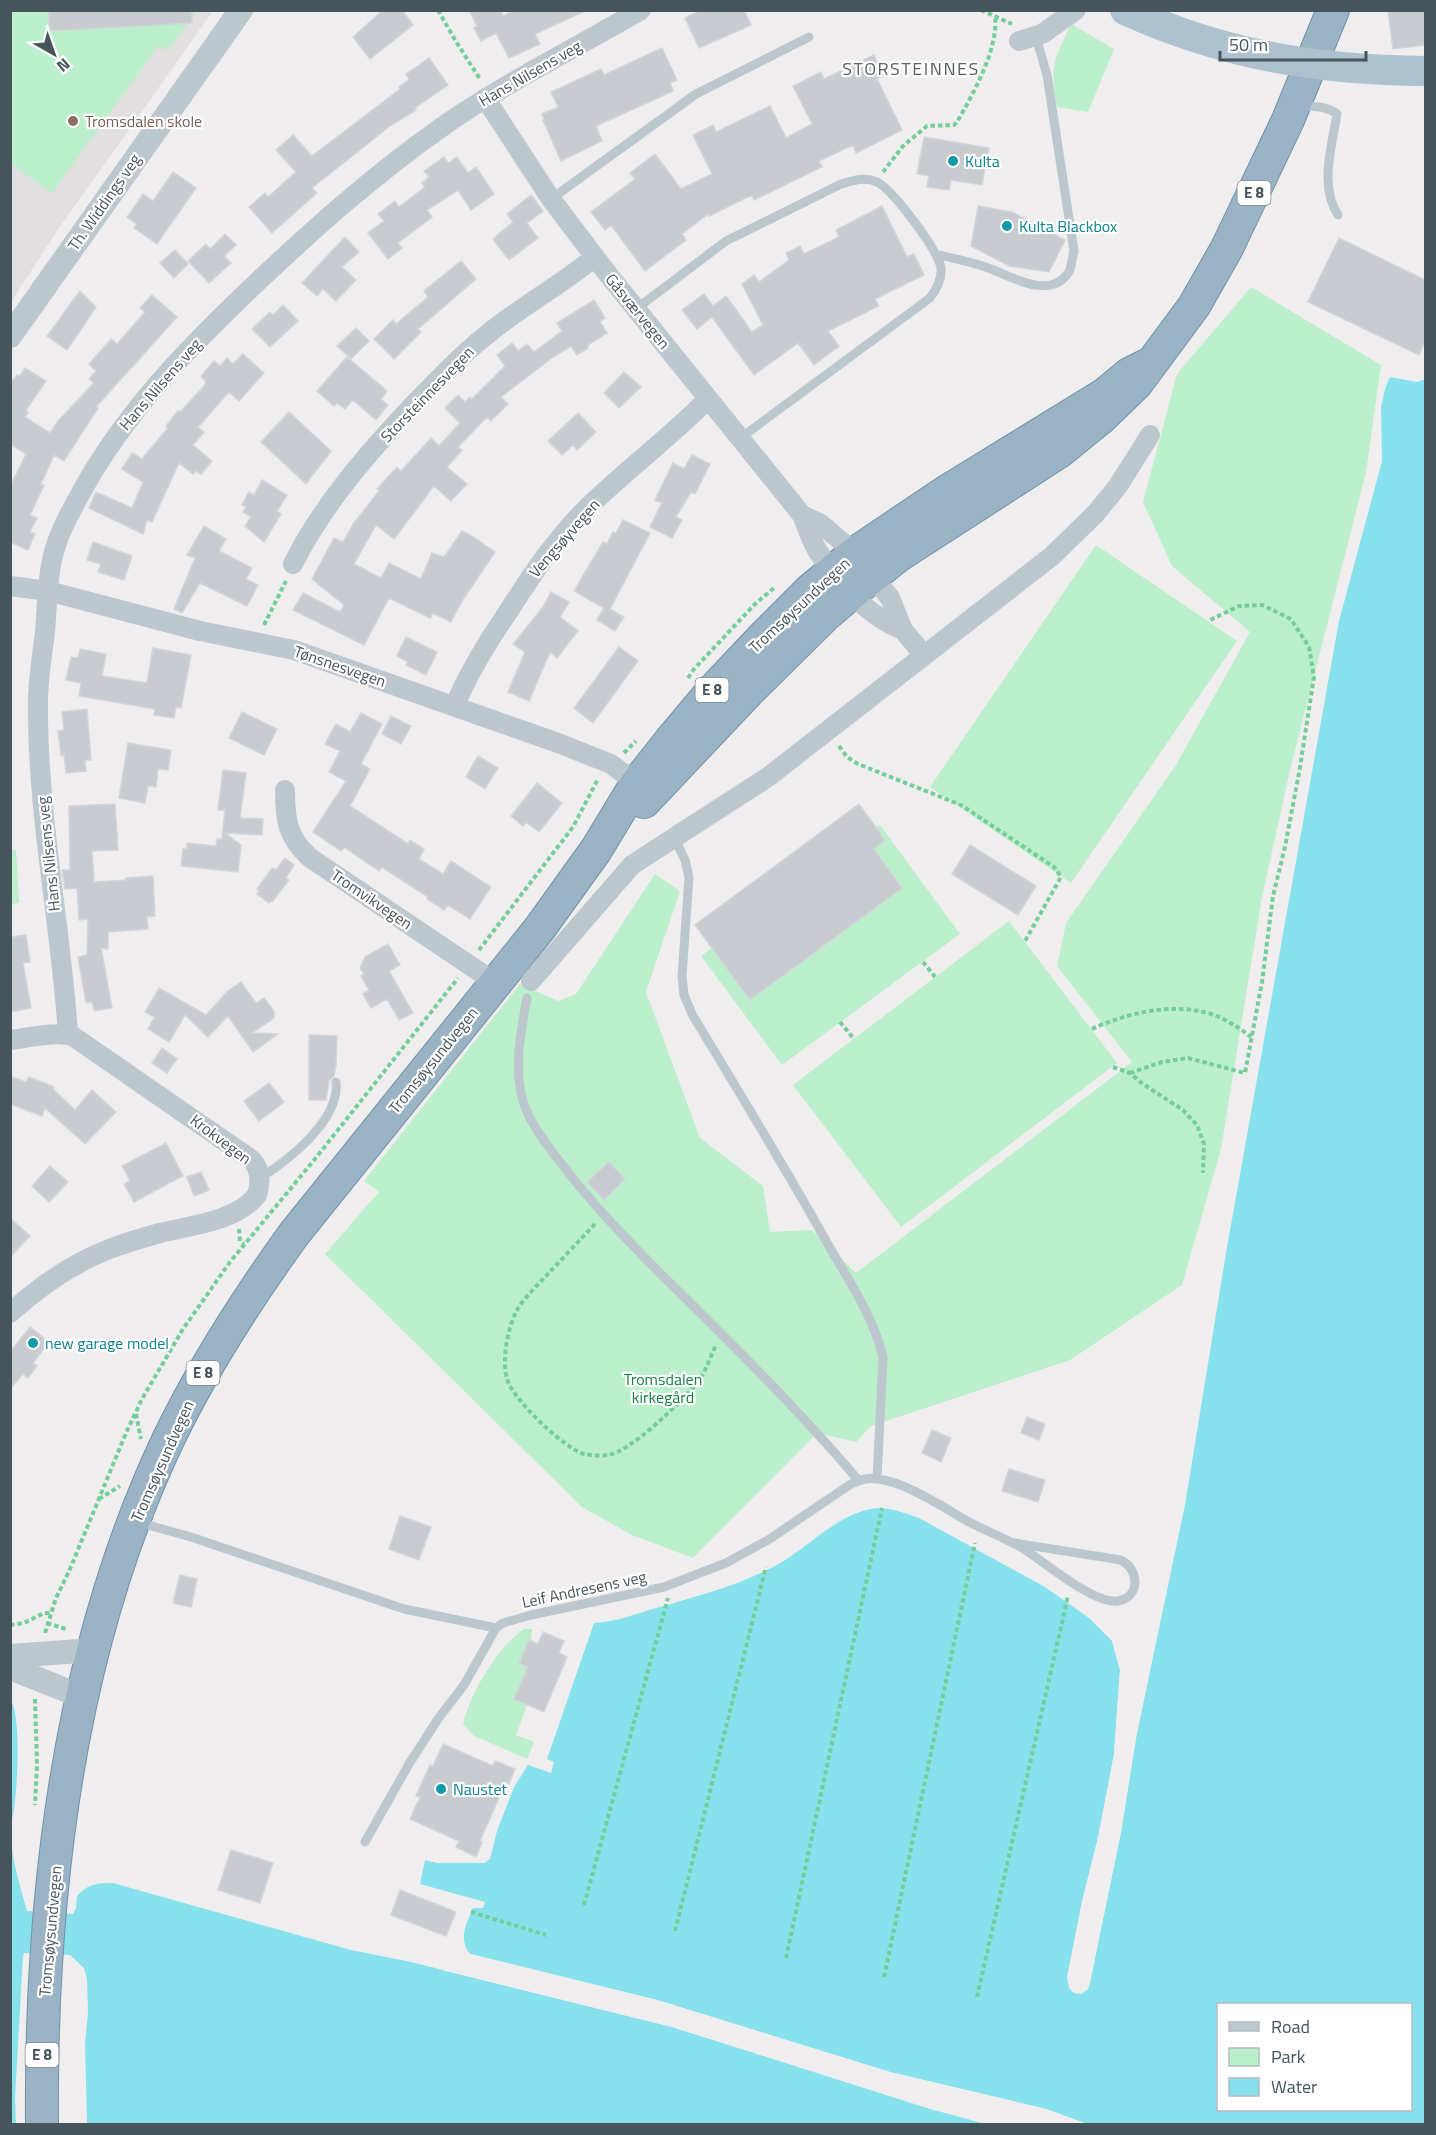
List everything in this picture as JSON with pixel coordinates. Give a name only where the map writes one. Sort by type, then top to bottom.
[{"type":"highway","name":"Tromsøysundvegen","points":[[42,2124],[46,1965],[50,1914],[64,1796],[82,1697],[84,1641],[168,1440],[197,1384],[258,1285],[301,1225],[540,928],[596,850],[645,789],[712,691],[772,628],[853,573],[898,556],[1059,452],[1137,383],[1194,306],[1227,248],[1294,106],[1333,10]]},
{"type":"main road","points":[[1125,10],[1175,32],[1277,60],[1355,69],[1425,71]]},
{"type":"street","name":"Th. Widdings veg","points":[[10,336],[241,10]]},
{"type":"street","name":"Hans Nilsens veg","points":[[68,1034],[49,871],[38,748],[38,699],[50,571],[55,548],[76,503],[122,426],[158,382],[240,299],[328,216],[398,160],[488,97],[641,10]]},
{"type":"street","points":[[1027,39],[1076,10]]},
{"type":"street","name":"Gåsværvegen","points":[[488,97],[551,199],[636,309],[802,515],[817,549],[853,573]]},
{"type":"street","name":"Storsteinnesvegen","points":[[293,564],[308,535],[348,478],[393,426],[460,357],[495,328],[568,279],[595,257]]},
{"type":"street","name":"Vengsøyvegen","points":[[455,705],[480,654],[532,573],[558,540],[598,497],[678,429],[708,399]]},
{"type":"street","points":[[529,989],[632,866],[768,777],[1052,555],[1073,536],[1118,486],[1150,435]]},
{"type":"street","name":"Gåsværvegen","points":[[802,515],[821,524],[853,573]]},
{"type":"street","points":[[853,573],[888,625],[903,630]]},
{"type":"street","points":[[853,573],[893,604],[903,630],[924,655]]},
{"type":"street","name":"Tønsnesvegen","points":[[10,586],[48,591],[200,631],[294,650],[455,705],[611,764],[645,789]]},
{"type":"street","name":"Tromvikvegen","points":[[285,790],[287,827],[297,845],[309,857],[496,983]]},
{"type":"street","points":[[10,1040],[68,1034]]},
{"type":"street","name":"Krokvegen","points":[[10,1312],[56,1278],[106,1250],[204,1223],[238,1210],[257,1195],[260,1178],[252,1160],[85,1043],[68,1034]]},
{"type":"street","points":[[10,1656],[84,1641]]},
{"type":"street","points":[[10,1665],[18,1671],[82,1697]]},
{"type":"lane","points":[[551,199],[696,94],[808,37]]},
{"type":"lane","points":[[936,254],[989,268],[1027,284],[1046,286],[1059,282],[1069,273],[1074,251],[1047,75],[1027,39]]},
{"type":"lane","points":[[1294,106],[1324,107],[1336,114],[1328,182],[1332,207],[1338,215]]},
{"type":"lane","points":[[636,309],[726,242],[841,184],[861,178],[877,182],[891,193],[913,220],[936,254],[941,269],[939,286],[930,298],[740,439]]},
{"type":"lane","points":[[674,837],[685,860],[689,877],[682,976],[684,995],[693,1016],[770,1140],[879,1339],[883,1358],[877,1478]]},
{"type":"lane","points":[[529,989],[517,1065],[521,1095],[528,1115],[549,1148],[604,1215],[828,1444],[859,1480]]},
{"type":"lane","points":[[260,1178],[284,1161],[319,1126],[334,1103],[337,1091],[336,1082]]},
{"type":"lane","name":"Leif Andresens veg","points":[[496,1628],[503,1623],[531,1615],[664,1587],[726,1563],[768,1540],[859,1480],[877,1478],[916,1493],[1014,1543],[1094,1595],[1111,1601],[1119,1601],[1130,1594],[1134,1587],[1134,1571],[1121,1560],[1014,1543]]},
{"type":"lane","points":[[135,1521],[191,1537],[404,1610],[496,1628],[464,1685],[438,1719],[409,1764],[366,1842]]},
{"type":"path","points":[[438,10],[488,97]]},
{"type":"path","points":[[877,182],[903,146],[927,126],[954,125],[957,122],[987,60],[996,27],[995,18]]},
{"type":"path","points":[[255,642],[293,564]]},
{"type":"path","points":[[1130,1073],[1162,1062],[1188,1058],[1245,1073],[1262,982],[1273,896],[1297,783],[1314,677],[1309,647],[1291,619],[1262,605],[1239,606],[1208,621]]},
{"type":"path","points":[[828,732],[847,757],[858,764],[961,805],[1054,867],[1061,877],[1024,941]]},
{"type":"path","points":[[923,962],[935,977]]},
{"type":"path","points":[[1092,1029],[1120,1017],[1146,1011],[1180,1010],[1209,1013],[1234,1024],[1251,1037]]},
{"type":"path","points":[[840,1022],[854,1039]]},
{"type":"path","points":[[1113,1067],[1130,1073],[1183,1110],[1197,1125],[1204,1144],[1203,1173]]},
{"type":"path","points":[[604,1215],[534,1289],[517,1311],[510,1327],[505,1357],[507,1380],[517,1397],[538,1420],[561,1440],[583,1454],[609,1456],[626,1449],[664,1417],[698,1381],[721,1333]]},
{"type":"path","points":[[136,1413],[141,1440]]},
{"type":"path","points":[[98,1500],[124,1483]]},
{"type":"path","points":[[786,1958],[882,1508]]},
{"type":"path","points":[[884,1977],[975,1543]]},
{"type":"path","points":[[675,1931],[766,1567]]},
{"type":"path","points":[[976,1997],[1068,1595]]},
{"type":"path","points":[[584,1905],[668,1597]]},
{"type":"path","points":[[10,1625],[24,1623],[44,1612],[50,1613]]},
{"type":"path","points":[[47,1623],[84,1641]]},
{"type":"path","points":[[35,1805],[38,1764],[36,1689]]},
{"type":"path","points":[[471,1912],[546,1935]]},
{"type":"shaded area","name":"Tromsdalen skole","points":[[11,11],[213,11],[57,231],[11,302]]},
{"type":"green space","name":"Tromsdalen skole","points":[[11,11],[197,11],[167,51],[158,46],[52,193],[11,164]]},
{"type":"green space","points":[[1071,24],[1114,49],[1088,112],[1057,107],[1053,72]]},
{"type":"green space","name":"Tromsdalen kirkegård","points":[[1251,287],[1381,365],[1366,472],[1290,770],[1262,897],[1221,1149],[1182,1285],[1070,1360],[871,1426],[856,1442],[817,1433],[693,1558],[632,1535],[582,1507],[325,1254],[379,1192],[364,1181],[520,984],[558,1001],[576,994],[655,874],[680,891],[646,992],[700,1138],[763,1186],[770,1232],[812,1230],[856,1273],[1132,1062],[1057,966],[1066,923],[1176,765],[1250,632],[1172,566],[1143,502],[1177,374]]},
{"type":"green space","points":[[1096,545],[1237,641],[1071,883],[930,787]]},
{"type":"green space","points":[[880,825],[960,934],[782,1065],[701,956]]},
{"type":"green space","points":[[10,850],[16,850],[19,903],[11,904]]},
{"type":"green space","points":[[1009,921],[1117,1063],[901,1227],[793,1085]]},
{"type":"green space","points":[[524,1629],[532,1629],[529,1667],[515,1700],[527,1705],[516,1735],[534,1742],[527,1759],[474,1736],[463,1724],[472,1698],[486,1672],[504,1647]]},
{"type":"water","points":[[1390,377],[1417,382],[1425,379],[1425,2124],[1087,2124],[1046,2109],[890,2072],[657,2000],[470,1954],[464,1943],[466,1926],[473,1908],[483,1908],[485,1902],[420,1884],[425,1860],[437,1863],[485,1863],[490,1859],[497,1831],[514,1787],[528,1765],[551,1773],[554,1762],[547,1759],[594,1623],[625,1617],[745,1580],[785,1560],[841,1521],[866,1510],[879,1508],[919,1518],[1045,1587],[1089,1618],[1112,1641],[1120,1670],[1114,1754],[1067,1978],[1074,1993],[1087,1990],[1089,1987],[1121,1832],[1136,1738],[1185,1505],[1227,1247],[1339,621],[1382,461],[1381,407]]},
{"type":"water","points":[[10,1699],[16,1720],[18,1752],[11,1839],[16,1870],[27,1911],[73,1914],[77,1896],[85,1889],[97,1884],[113,1883],[351,1950],[411,1962],[672,2027],[984,2124],[87,2124],[85,2044],[88,2012],[87,1979],[84,1968],[70,1955],[24,1953],[15,2098],[16,2124],[11,2124]]},
{"type":"pier","points":[[1153,1639],[1156,1639],[1136,1738],[1121,1832],[1089,1987],[1082,1994],[1074,1993],[1069,1988],[1067,1978],[1114,1754],[1120,1670],[1112,1641],[1115,1641],[1123,1670],[1117,1754],[1070,1978],[1072,1987],[1081,1991],[1086,1986],[1118,1832],[1133,1737]]},
{"type":"pier","points":[[464,1947],[470,1954],[657,2000],[890,2072],[1046,2109],[1087,2124],[1078,2124],[1045,2112],[889,2075],[657,2003],[469,1957],[462,1949]]},
{"type":"pier","points":[[444,1968],[673,2024],[987,2124],[930,2109],[672,2027],[442,1970]]},
{"type":"building","points":[[48,10],[192,10],[192,23],[50,31]]},
{"type":"building","points":[[383,10],[402,10],[413,25],[370,59],[353,37]]},
{"type":"building","points":[[469,10],[501,10],[503,16],[514,10],[587,10],[535,34],[540,44],[509,58],[496,33],[481,41],[474,28],[477,26]]},
{"type":"building","points":[[701,10],[744,10],[751,25],[699,48],[685,18]]},
{"type":"building","points":[[1388,10],[1425,10],[1425,45],[1393,49]]},
{"type":"building","points":[[662,48],[677,80],[670,83],[673,91],[596,126],[602,141],[561,161],[542,114],[558,107],[551,92],[601,69],[604,75]]},
{"type":"building","points":[[874,55],[884,75],[877,79],[902,130],[856,153],[853,145],[819,161],[822,167],[754,200],[752,195],[709,216],[708,214],[682,234],[686,240],[645,271],[611,225],[605,230],[591,212],[635,179],[630,173],[655,154],[681,189],[712,174],[693,135],[713,125],[716,132],[770,106],[786,138],[812,124],[793,86],[821,72],[824,79]]},
{"type":"building","points":[[429,58],[448,85],[415,108],[416,110],[390,126],[312,188],[317,193],[272,233],[249,207],[265,193],[268,197],[296,172],[276,150],[293,135],[312,156],[400,89],[399,87],[409,80],[406,74]]},
{"type":"building","name":"Kulta","points":[[924,137],[989,148],[982,185],[951,180],[949,190],[927,187],[929,176],[917,174]]},
{"type":"building","points":[[444,157],[448,163],[457,157],[468,173],[476,167],[494,194],[471,210],[458,190],[427,210],[432,217],[398,243],[402,248],[388,259],[368,233],[384,221],[378,214],[395,201],[399,207],[425,187],[422,183],[429,177],[424,171]]},
{"type":"building","points":[[173,172],[196,188],[157,244],[134,228],[137,224],[127,217],[143,194],[153,201]]},
{"type":"building","points":[[531,195],[543,211],[527,223],[538,238],[509,260],[493,239],[513,222],[507,214]]},
{"type":"building","points":[[882,206],[907,257],[914,254],[924,275],[875,299],[879,306],[828,331],[839,346],[814,365],[798,343],[754,375],[712,317],[697,329],[682,310],[704,294],[713,306],[726,296],[752,332],[763,325],[742,284],[754,275],[759,282],[789,260],[786,253],[800,246],[804,254],[839,237],[836,230]]},
{"type":"building","name":"Kulta Blackbox","points":[[978,206],[1012,212],[1065,240],[1049,272],[1009,266],[971,246]]},
{"type":"building","points":[[225,234],[236,245],[224,256],[231,263],[209,283],[188,261],[206,244],[210,249]]},
{"type":"building","points":[[345,237],[359,252],[342,267],[356,280],[336,301],[323,289],[317,296],[302,283]]},
{"type":"building","points":[[1339,238],[1425,280],[1425,341],[1419,355],[1308,302]]},
{"type":"building","points":[[175,250],[188,264],[174,278],[160,263]]},
{"type":"building","points":[[461,261],[476,279],[418,329],[421,332],[394,359],[374,339],[393,320],[396,324],[428,297],[424,291]]},
{"type":"building","points":[[80,291],[96,307],[67,350],[47,336]]},
{"type":"building","points":[[152,295],[177,317],[96,407],[98,408],[64,461],[54,455],[41,484],[44,485],[30,515],[37,518],[30,532],[35,534],[28,550],[10,542],[10,487],[26,454],[10,444],[10,384],[17,375],[20,376],[25,368],[46,381],[26,410],[28,413],[25,417],[50,433],[58,421],[94,383],[89,379],[96,371],[89,364],[111,339],[117,344],[145,312],[140,308]]},
{"type":"building","points":[[594,300],[605,318],[600,322],[607,333],[577,355],[571,346],[501,397],[508,404],[491,421],[487,417],[458,447],[462,450],[447,467],[467,484],[451,501],[434,486],[394,539],[376,525],[354,564],[381,578],[389,563],[421,579],[432,553],[444,557],[462,531],[472,536],[495,552],[462,601],[451,622],[433,613],[430,618],[389,598],[364,645],[293,610],[303,593],[340,612],[344,605],[312,579],[334,538],[343,542],[354,523],[379,491],[377,489],[397,467],[401,471],[431,438],[439,446],[460,423],[445,408],[458,395],[465,402],[470,397],[472,399],[505,366],[497,355],[512,343],[518,351],[527,344],[534,352],[562,331],[557,323]]},
{"type":"building","points":[[283,305],[298,321],[270,347],[252,329],[270,312],[273,315]]},
{"type":"building","points":[[356,328],[369,341],[351,359],[337,346]]},
{"type":"building","points":[[243,354],[264,373],[239,401],[229,392],[198,427],[204,432],[193,445],[212,461],[201,474],[196,471],[193,474],[179,463],[152,522],[147,520],[143,534],[89,508],[96,492],[132,508],[143,482],[122,469],[132,453],[142,459],[168,428],[166,426],[178,411],[180,412],[205,385],[206,382],[201,376],[214,361],[220,366],[227,358],[233,364]]},
{"type":"building","points":[[347,357],[387,391],[381,399],[388,405],[376,420],[353,400],[345,409],[337,403],[334,406],[317,391]]},
{"type":"building","points":[[624,372],[641,387],[619,408],[604,393]]},
{"type":"building","points":[[289,412],[331,451],[306,484],[261,442]]},
{"type":"building","points":[[578,413],[596,432],[577,450],[573,445],[562,455],[548,441]]},
{"type":"building","points":[[692,455],[710,464],[695,494],[691,492],[676,517],[682,520],[672,538],[650,527],[662,503],[655,500],[673,463],[684,469]]},
{"type":"building","points":[[262,480],[287,495],[277,511],[281,514],[264,542],[245,526],[251,517],[243,512],[246,507],[242,505],[249,492],[254,495]]},
{"type":"building","points":[[623,520],[650,533],[610,609],[624,617],[615,631],[597,620],[604,608],[574,591],[603,542],[607,544]]},
{"type":"building","points":[[204,526],[226,539],[219,551],[252,568],[246,579],[258,585],[247,606],[200,583],[182,613],[174,609],[195,558],[187,555]]},
{"type":"building","points":[[93,542],[132,556],[124,580],[98,572],[101,564],[87,560]]},
{"type":"building","points":[[551,592],[569,602],[560,617],[578,631],[557,658],[550,652],[529,701],[508,692],[525,652],[513,644],[543,607]]},
{"type":"building","points":[[406,637],[437,652],[426,675],[406,665],[408,662],[397,656]]},
{"type":"building","points":[[619,647],[638,661],[593,723],[574,708]]},
{"type":"building","points":[[153,648],[191,655],[181,708],[176,707],[174,718],[154,715],[155,709],[79,696],[81,683],[66,680],[71,657],[78,658],[80,649],[106,654],[102,676],[147,683]]},
{"type":"building","points":[[87,709],[91,760],[85,760],[86,771],[66,773],[58,731],[64,730],[62,712]]},
{"type":"building","points":[[242,712],[277,729],[264,755],[229,738]]},
{"type":"building","points":[[361,713],[382,724],[361,764],[370,769],[350,806],[408,844],[410,840],[424,849],[419,859],[443,874],[451,861],[491,887],[470,919],[448,905],[444,910],[382,867],[379,871],[344,847],[341,851],[313,832],[346,781],[329,772],[340,751],[325,744],[336,724],[350,732]]},
{"type":"building","points":[[391,716],[411,726],[401,744],[382,734]]},
{"type":"building","points":[[128,743],[171,750],[168,770],[158,769],[156,787],[148,786],[145,803],[119,798]]},
{"type":"building","points":[[478,756],[498,768],[485,789],[466,777]]},
{"type":"building","points":[[223,770],[246,773],[240,818],[263,819],[262,835],[225,833],[241,845],[238,872],[181,866],[183,849],[187,849],[187,843],[216,846],[217,839],[222,839],[225,810],[218,810]]},
{"type":"building","points":[[537,783],[562,803],[539,832],[526,822],[523,826],[511,816]]},
{"type":"building","points":[[115,804],[118,850],[92,851],[94,882],[153,876],[155,916],[147,917],[148,929],[108,932],[108,949],[101,948],[112,1008],[94,1011],[92,1002],[86,1003],[78,957],[87,955],[88,919],[79,920],[77,888],[65,889],[62,870],[70,870],[69,806]]},
{"type":"building","points":[[859,804],[885,840],[874,849],[902,888],[750,1000],[695,925]]},
{"type":"building","points":[[970,845],[1036,886],[1018,915],[952,874]]},
{"type":"building","points":[[285,858],[294,865],[286,878],[289,880],[269,903],[257,894],[259,891],[257,889],[272,868],[276,870]]},
{"type":"building","points":[[26,935],[30,962],[23,963],[31,1008],[10,1012],[10,937]]},
{"type":"building","points":[[388,944],[400,965],[389,971],[413,1013],[399,1020],[387,999],[371,1008],[363,994],[369,990],[361,976],[364,974],[360,968],[365,957]]},
{"type":"building","points":[[241,982],[256,1003],[264,998],[274,1011],[274,1018],[252,1033],[278,1034],[253,1052],[228,1016],[208,1037],[185,1015],[169,1042],[148,1029],[155,1017],[145,1012],[159,988],[206,1015],[228,991]]},
{"type":"building","points":[[309,1035],[337,1036],[336,1066],[334,1076],[329,1081],[326,1100],[309,1100]]},
{"type":"building","points":[[162,1048],[177,1059],[167,1073],[152,1063]]},
{"type":"building","points":[[10,1076],[26,1082],[29,1077],[54,1087],[53,1089],[75,1110],[92,1090],[116,1112],[85,1144],[45,1108],[42,1116],[10,1104]]},
{"type":"building","points":[[269,1083],[284,1102],[259,1121],[244,1101]]},
{"type":"building","points":[[166,1143],[183,1176],[134,1202],[124,1184],[130,1181],[122,1166]]},
{"type":"building","points":[[609,1162],[625,1179],[604,1200],[587,1182]]},
{"type":"building","points":[[50,1166],[68,1182],[49,1202],[32,1186]]},
{"type":"building","points":[[201,1172],[209,1190],[194,1196],[187,1177]]},
{"type":"building","points":[[10,1218],[30,1236],[10,1257]]},
{"type":"building","points":[[30,1327],[49,1342],[33,1363],[37,1366],[28,1378],[23,1374],[10,1389],[10,1352]]},
{"type":"building","points":[[1027,1417],[1045,1424],[1039,1440],[1021,1433]]},
{"type":"building","points":[[932,1430],[951,1438],[941,1462],[922,1453]]},
{"type":"building","points":[[1009,1469],[1045,1480],[1038,1502],[1002,1491]]},
{"type":"building","points":[[400,1516],[431,1527],[419,1560],[389,1549]]},
{"type":"building","points":[[180,1575],[197,1579],[191,1607],[173,1603]]},
{"type":"building","points":[[543,1632],[564,1641],[559,1653],[567,1657],[544,1712],[514,1699],[528,1667],[519,1663],[529,1640],[538,1644]]},
{"type":"building","points":[[443,1744],[493,1766],[495,1761],[515,1769],[509,1784],[506,1782],[480,1841],[482,1842],[476,1857],[456,1847],[459,1841],[410,1819],[420,1797],[416,1796],[430,1765],[433,1766]]},
{"type":"building","points":[[231,1850],[273,1863],[260,1903],[218,1890]]},
{"type":"building","points":[[400,1890],[456,1912],[446,1936],[391,1915]]},
{"type":"place","name":"Tromsdalen skole","points":[[73,121]]},
{"type":"place","name":"Kulta","points":[[953,161]]},
{"type":"place","name":"Kulta Blackbox","points":[[1007,226]]},
{"type":"place","name":"new garage model","points":[[33,1343]]},
{"type":"place","name":"Naustet","points":[[441,1789]]},
{"type":"district","name":"STORSTEINNES","points":[[911,69]]}]
